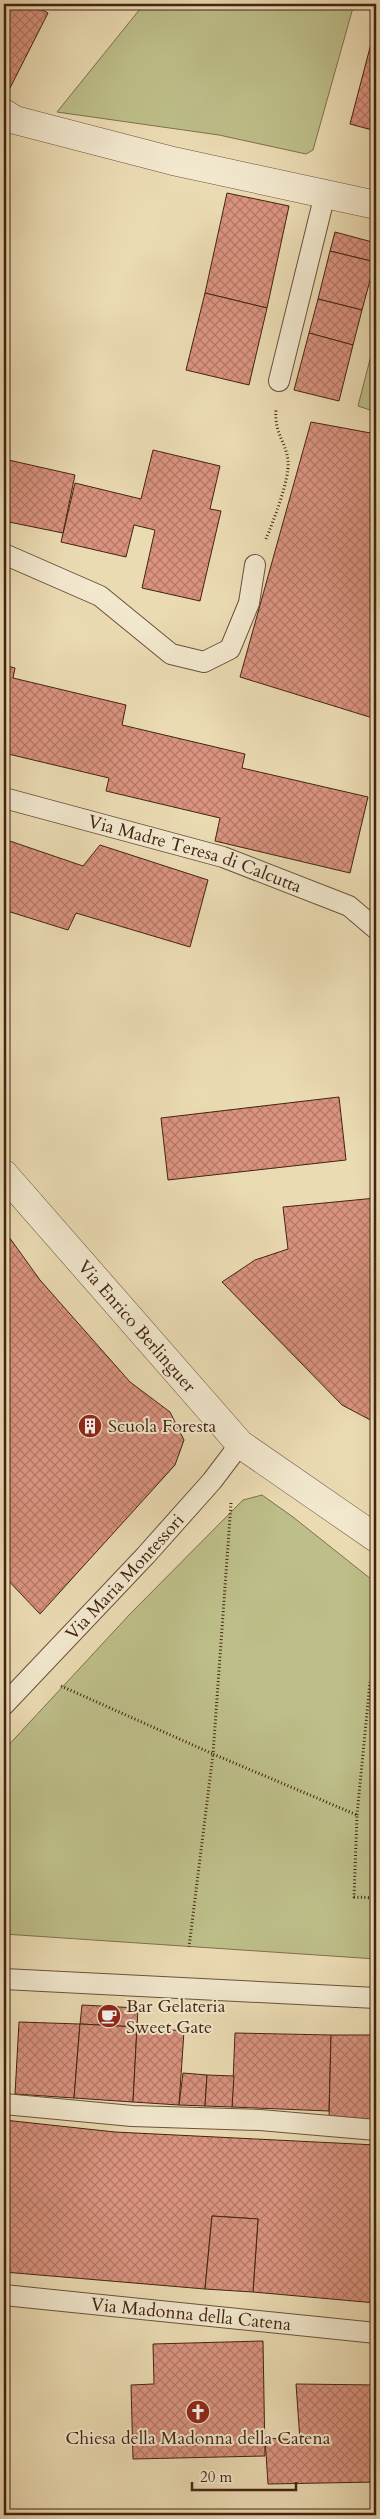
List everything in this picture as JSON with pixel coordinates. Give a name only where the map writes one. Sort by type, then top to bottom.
[{"type":"street","points":[[8,119],[173,161],[376,205]]},
{"type":"street","name":"Via Enrico Berlinguer","points":[[4,1174],[233,1453],[376,1538]]},
{"type":"lane","points":[[279,381],[325,194]]},
{"type":"lane","points":[[4,554],[100,596],[171,654],[204,662],[230,649],[249,603],[255,565]]},
{"type":"lane","name":"Via Madre Teresa di Calcutta","points":[[4,798],[224,857],[349,906],[376,929]]},
{"type":"lane","name":"Via Maria Montessori","points":[[4,1705],[146,1555],[233,1453]]},
{"type":"lane","points":[[4,1979],[376,1998]]},
{"type":"lane","points":[[4,2104],[132,2116],[260,2120],[376,2130]]},
{"type":"lane","name":"Via Madonna della Catena","points":[[4,2295],[376,2334]]},
{"type":"path","points":[[255,565],[281,497],[288,462],[275,424],[279,381]]},
{"type":"path","points":[[189,1947],[213,1754],[233,1453]]},
{"type":"path","points":[[370,1682],[357,1815],[354,1897],[376,1898]]},
{"type":"path","points":[[56,1684],[213,1754],[357,1815]]},
{"type":"green space","points":[[144,4],[354,4],[313,150],[306,154],[219,135],[57,112]]},
{"type":"green space","points":[[376,336],[376,412],[358,406]]},
{"type":"green space","points":[[262,1495],[293,1517],[376,1583],[376,1959],[4,1934],[4,1750],[130,1614],[243,1500]]},
{"type":"building","points":[[4,4],[31,4],[48,13],[9,90],[4,87]]},
{"type":"building","points":[[373,36],[376,37],[376,131],[350,124]]},
{"type":"building","points":[[227,193],[289,206],[267,308],[205,293]]},
{"type":"building","points":[[335,232],[376,243],[375,262],[330,251]]},
{"type":"building","points":[[330,251],[375,262],[362,310],[318,299]]},
{"type":"building","points":[[205,293],[267,308],[249,385],[186,370]]},
{"type":"building","points":[[318,299],[362,310],[353,345],[309,333]]},
{"type":"building","points":[[309,333],[353,345],[339,401],[294,390]]},
{"type":"building","points":[[311,422],[376,434],[376,719],[240,677]]},
{"type":"building","points":[[153,450],[220,466],[210,509],[221,511],[200,601],[142,588],[155,530],[134,525],[126,557],[61,542],[75,483],[141,499]]},
{"type":"building","points":[[4,459],[75,475],[63,533],[4,521]]},
{"type":"building","points":[[4,665],[15,668],[13,678],[126,705],[122,725],[245,754],[242,768],[368,797],[350,873],[215,841],[220,818],[106,791],[109,778],[4,753]]},
{"type":"building","points":[[4,839],[83,866],[100,845],[208,880],[190,947],[76,913],[68,930],[4,910]]},
{"type":"building","points":[[339,1097],[346,1160],[168,1180],[161,1118]]},
{"type":"building","points":[[376,1198],[376,1423],[342,1405],[222,1282],[255,1260],[288,1249],[283,1207]]},
{"type":"building","name":"Scuola Foresta","points":[[4,1230],[40,1280],[130,1382],[170,1412],[184,1440],[175,1465],[40,1614],[4,1576]]},
{"type":"building","name":"Bar Gelateria Sweet Gate","points":[[82,2005],[138,2008],[137,2027],[80,2024]]},
{"type":"building","points":[[19,2022],[80,2024],[74,2098],[15,2094]]},
{"type":"building","points":[[80,2024],[137,2027],[133,2102],[74,2098]]},
{"type":"building","points":[[137,2027],[184,2031],[179,2105],[133,2102]]},
{"type":"building","points":[[235,2033],[331,2035],[329,2111],[232,2107]]},
{"type":"building","points":[[331,2035],[376,2035],[376,2121],[329,2119]]},
{"type":"building","points":[[183,2073],[207,2075],[205,2106],[179,2105]]},
{"type":"building","points":[[207,2075],[234,2076],[232,2107],[205,2106]]},
{"type":"building","points":[[4,2120],[115,2132],[376,2145],[376,2303],[253,2292],[258,2219],[212,2216],[205,2289],[4,2272]]},
{"type":"building","points":[[212,2216],[258,2219],[253,2292],[205,2289]]},
{"type":"building","name":"Chiesa della Madonna della Catena","points":[[263,2341],[265,2456],[133,2459],[131,2385],[154,2384],[153,2344]]},
{"type":"building","points":[[296,2384],[376,2385],[376,2482],[268,2484],[265,2438],[300,2440]]},
{"type":"place","name":"Scuola Foresta","points":[[90,1426]]},
{"type":"place","name":"Bar Gelateria Sweet Gate","points":[[109,2016]]},
{"type":"place","name":"Chiesa della Madonna della Catena","points":[[198,2412]]}]
